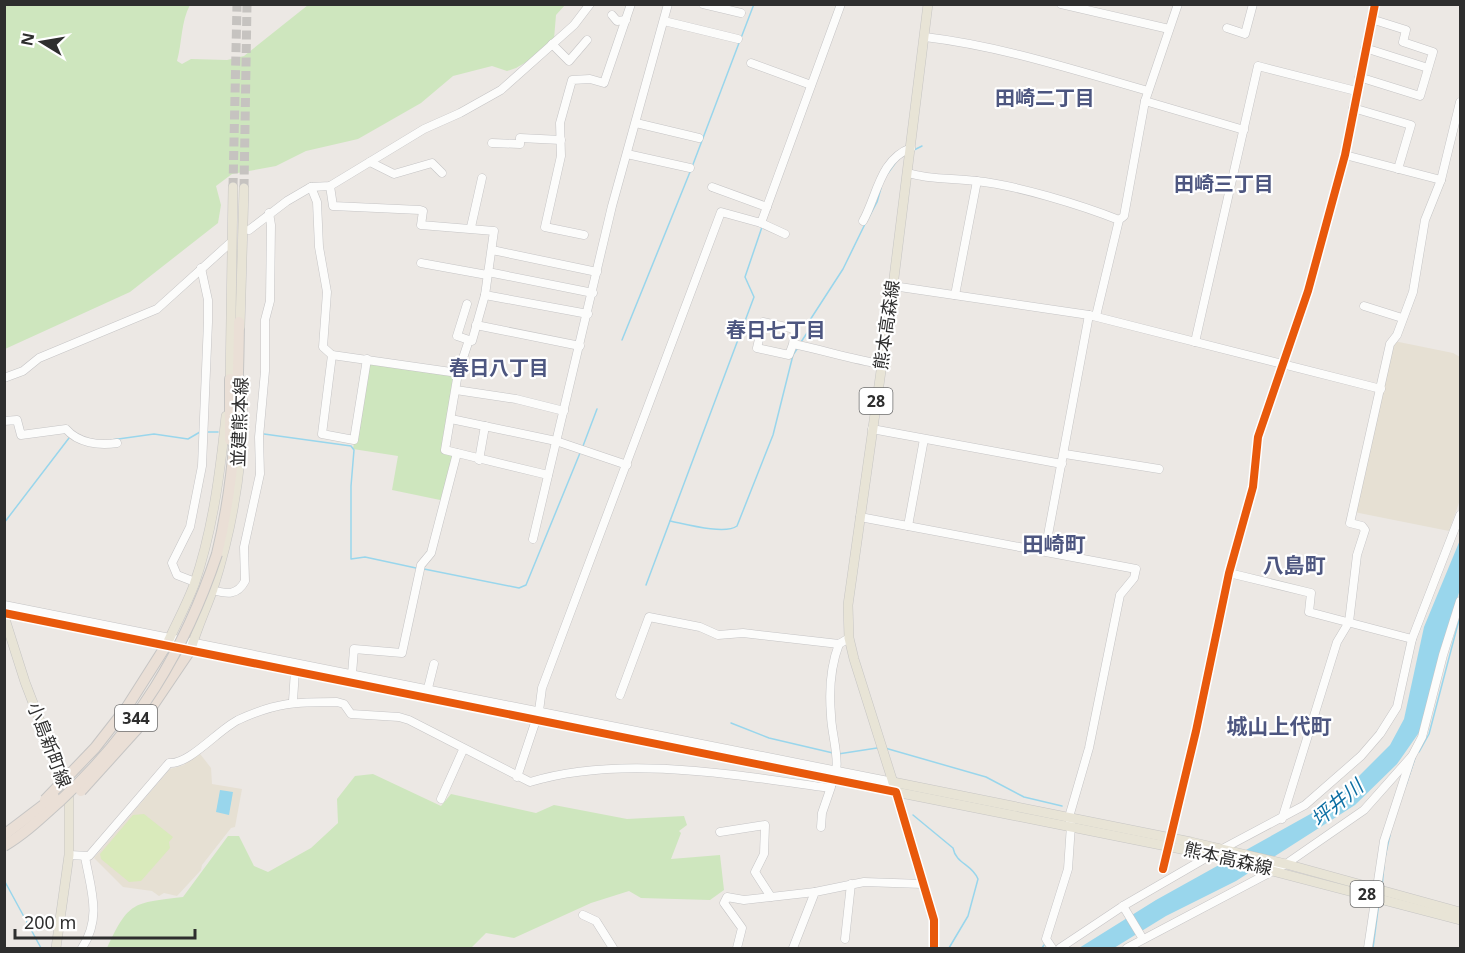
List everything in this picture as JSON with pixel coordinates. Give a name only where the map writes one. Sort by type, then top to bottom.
[{"type":"highway","name":"344","points":[[4,846],[94,759],[141,700],[181,631],[213,553],[229,501],[238,423],[239,322]]},
{"type":"highway","name":"344","points":[[213,553],[227,475],[230,379]]},
{"type":"highway","points":[[29,824],[128,707],[169,640]]},
{"type":"highway","points":[[29,824],[80,792],[137,729],[192,645]]},
{"type":"highway","name":"344","points":[[4,835],[29,824]]},
{"type":"main road","name":"熊本高森線","points":[[928,4],[893,286],[848,605],[849,638],[894,787],[1222,849],[1286,864],[1461,920]]},
{"type":"main road","name":"並建熊本線","points":[[169,640],[195,582],[213,511],[230,379],[233,187]]},
{"type":"main road","name":"並建熊本線","points":[[192,645],[212,590],[234,508],[239,471],[243,411],[239,322],[244,188]]},
{"type":"main road","name":"小島新町線","points":[[4,615],[25,682],[69,796],[69,855],[56,948]]},
{"type":"main road","name":"熊本高森線","points":[[1170,841],[1211,855],[1461,912]]},
{"type":"street","points":[[249,230],[269,213],[311,188],[330,186],[424,129],[460,113],[501,90],[552,44],[590,4]]},
{"type":"street","points":[[584,235],[545,227],[559,168],[560,123],[572,80],[590,79],[604,83],[631,4]]},
{"type":"street","points":[[533,539],[597,272],[668,4]]},
{"type":"street","points":[[703,4],[741,13]]},
{"type":"street","points":[[761,223],[841,4]]},
{"type":"street","points":[[1061,4],[1169,29]]},
{"type":"street","points":[[1045,551],[1092,316],[1119,220],[1124,216],[1145,101],[1178,4]]},
{"type":"street","points":[[1227,28],[1245,34],[1253,4]]},
{"type":"street","points":[[1163,869],[1196,731],[1229,573],[1253,487],[1258,437],[1308,291],[1344,155],[1375,4]]},
{"type":"street","points":[[612,15],[617,21],[626,20]]},
{"type":"street","points":[[1359,78],[1420,96],[1434,52],[1403,42],[1406,30],[1371,19]]},
{"type":"street","points":[[664,21],[738,39]]},
{"type":"street","points":[[925,36],[965,41],[1024,55],[1148,91]]},
{"type":"street","points":[[552,44],[569,61],[587,40]]},
{"type":"street","points":[[1365,48],[1428,68]]},
{"type":"street","points":[[751,63],[811,85]]},
{"type":"street","points":[[1195,342],[1258,66],[1356,91]]},
{"type":"street","points":[[1145,101],[1244,130]]},
{"type":"street","points":[[1282,819],[1337,642],[1349,622],[1357,555],[1365,530],[1362,526],[1350,523],[1390,344],[1397,335],[1413,292],[1425,220],[1441,180],[1461,102]]},
{"type":"street","points":[[1353,108],[1411,125],[1398,169]]},
{"type":"street","points":[[636,123],[699,138]]},
{"type":"street","points":[[492,143],[520,144],[520,138],[561,140]]},
{"type":"street","points":[[863,221],[874,200],[879,180],[893,159],[911,148]]},
{"type":"street","points":[[627,154],[690,168]]},
{"type":"street","points":[[1344,155],[1441,180]]},
{"type":"street","points":[[370,162],[394,174],[432,163],[442,173]]},
{"type":"street","points":[[908,173],[930,179],[977,181],[1027,192],[1119,220]]},
{"type":"street","points":[[471,227],[482,178]]},
{"type":"street","points":[[955,295],[977,181]]},
{"type":"street","points":[[330,186],[333,206],[420,210],[423,211],[421,225],[471,227],[494,231],[485,295],[472,341],[457,336],[467,304]]},
{"type":"street","points":[[712,187],[767,207]]},
{"type":"street","points":[[311,188],[317,202],[319,247],[327,292],[323,347],[332,355],[458,373]]},
{"type":"street","points":[[517,777],[538,714],[542,688],[722,212],[761,223],[785,234]]},
{"type":"street","points":[[212,590],[228,594],[234,593],[245,581],[244,547],[260,474],[259,437],[265,371],[266,320],[270,301],[271,225],[269,213]]},
{"type":"street","points":[[4,378],[23,371],[39,358],[157,309],[229,244]]},
{"type":"street","points":[[492,250],[597,272]]},
{"type":"street","points":[[421,264],[487,273],[593,293]]},
{"type":"street","points":[[195,582],[177,575],[172,563],[190,527],[203,456],[208,311],[201,268]]},
{"type":"street","points":[[893,286],[1092,316],[1381,389]]},
{"type":"street","points":[[485,295],[588,314]]},
{"type":"street","points":[[1364,306],[1402,318]]},
{"type":"street","points":[[763,322],[795,329],[793,344],[789,355],[757,348],[763,322]]},
{"type":"street","points":[[476,326],[580,346]]},
{"type":"street","points":[[469,340],[458,373],[445,450],[548,475]]},
{"type":"street","points":[[793,344],[829,351],[846,359],[881,364]]},
{"type":"street","points":[[332,355],[322,435],[354,440],[367,359]]},
{"type":"street","points":[[456,390],[516,399],[564,411]]},
{"type":"street","points":[[451,419],[556,441],[627,465]]},
{"type":"street","points":[[4,421],[17,420],[21,435],[66,429],[79,440],[105,444],[117,443]]},
{"type":"street","points":[[479,460],[485,426]]},
{"type":"street","points":[[872,429],[1062,464]]},
{"type":"street","points":[[908,526],[924,439]]},
{"type":"street","points":[[352,674],[354,649],[402,653],[421,565],[431,553],[457,453]]},
{"type":"street","points":[[1065,454],[1159,469]]},
{"type":"street","points":[[1060,948],[1211,855],[1305,805],[1336,780],[1380,734],[1397,707],[1412,639],[1461,515]]},
{"type":"street","points":[[860,517],[1136,569],[1134,578],[1120,595],[1089,748],[1070,821],[1068,869],[1046,939],[1052,948]]},
{"type":"street","points":[[1229,573],[1311,593],[1309,612],[1412,639]]},
{"type":"street","points":[[1368,948],[1390,819],[1412,756],[1430,716],[1443,655],[1461,601]]},
{"type":"street","points":[[4,605],[216,650],[352,674],[427,693]]},
{"type":"street","points":[[4,615],[169,640]]},
{"type":"street","points":[[620,695],[650,617],[700,627],[718,634],[743,633],[839,645]]},
{"type":"street","points":[[821,827],[822,813],[833,779],[831,696],[834,656],[839,645],[849,638]]},
{"type":"street","points":[[216,650],[295,670],[427,693],[676,742],[833,779]]},
{"type":"street","points":[[427,693],[434,664]]},
{"type":"street","points":[[293,701],[295,670]]},
{"type":"street","points":[[69,855],[90,856],[169,763],[182,762],[237,721],[293,701],[337,702],[344,704],[351,714],[399,717],[424,727],[463,750],[530,782],[570,772],[628,767],[833,779],[894,787],[934,920],[934,948]]},
{"type":"street","points":[[441,799],[463,750]]},
{"type":"street","points":[[1127,948],[1142,938],[1286,864],[1364,810],[1412,756]]},
{"type":"street","points":[[720,832],[765,825],[764,854],[754,872],[771,897]]},
{"type":"street","points":[[82,948],[92,933],[94,921],[85,857]]},
{"type":"street","points":[[737,948],[742,928],[726,908],[724,903],[728,897],[744,900],[815,892],[864,882],[923,884]]},
{"type":"street","points":[[845,939],[850,884]]},
{"type":"street","points":[[793,948],[815,892]]},
{"type":"street","points":[[1124,907],[1142,938]]},
{"type":"street","points":[[583,915],[596,921],[613,948]]},
{"type":"shaded area","points":[[1394,341],[1453,353],[1460,357],[1460,500],[1449,531],[1354,512]]},
{"type":"shaded area","points":[[197,750],[211,768],[212,784],[242,789],[235,827],[231,828],[202,865],[201,870],[177,896],[164,893],[159,896],[152,891],[123,887],[94,858],[170,769],[184,765]]},
{"type":"green space","points":[[5,5],[190,5],[185,18],[177,61],[182,64],[191,59],[227,60],[244,56],[308,5],[565,5],[556,15],[554,39],[542,53],[516,68],[507,71],[492,66],[453,76],[421,103],[358,139],[306,151],[276,166],[232,174],[216,186],[221,205],[218,223],[130,292],[5,349]]},
{"type":"green space","points":[[367,359],[458,373],[445,450],[457,453],[445,501],[392,490],[398,456],[353,449]]},
{"type":"green space","points":[[373,774],[441,806],[451,794],[536,813],[554,805],[627,819],[684,816],[687,825],[679,831],[681,833],[671,859],[720,855],[724,890],[710,900],[641,898],[629,891],[591,903],[514,938],[486,933],[471,948],[107,948],[121,921],[134,907],[143,903],[183,897],[228,836],[239,836],[254,866],[268,872],[311,848],[338,823],[337,799],[355,776]]},
{"type":"green space","points":[[144,814],[173,837],[169,842],[170,848],[141,881],[129,882],[101,859],[100,854],[133,815]]},
{"type":"water","name":"坪井川","points":[[1460,540],[1460,589],[1433,685],[1425,724],[1397,764],[1355,805],[1236,881],[1166,916],[1114,948],[1079,948],[1156,900],[1314,812],[1347,788],[1390,745],[1404,719],[1424,627]]},
{"type":"water","points":[[220,790],[233,792],[229,815],[216,812]]},
{"type":"waterway","points":[[741,38],[754,4]]},
{"type":"waterway","points":[[692,167],[739,43]]},
{"type":"waterway","points":[[914,150],[922,146]]},
{"type":"waterway","points":[[888,173],[896,162]]},
{"type":"waterway","points":[[622,340],[690,172]]},
{"type":"waterway","points":[[868,219],[881,188]]},
{"type":"waterway","points":[[801,342],[809,330],[810,320],[843,269],[865,224]]},
{"type":"waterway","points":[[646,585],[754,297],[745,277],[762,227]]},
{"type":"waterway","points":[[670,521],[714,529],[737,526],[773,435],[793,355],[797,349]]},
{"type":"waterway","points":[[583,446],[597,409]]},
{"type":"waterway","points":[[111,440],[154,434],[188,439],[200,432]]},
{"type":"waterway","points":[[208,432],[218,432]]},
{"type":"waterway","points":[[264,434],[351,446],[354,450],[351,486],[351,559],[365,557],[416,568]]},
{"type":"waterway","points":[[4,523],[69,438]]},
{"type":"waterway","points":[[424,569],[519,588],[526,585],[580,453]]},
{"type":"waterway","points":[[1419,752],[1429,734],[1460,616]]},
{"type":"waterway","points":[[731,723],[769,738],[833,753]]},
{"type":"waterway","points":[[838,754],[877,748]]},
{"type":"waterway","points":[[885,748],[986,777],[1024,797],[1062,806]]},
{"type":"waterway","points":[[1406,785],[1415,758]]},
{"type":"waterway","points":[[913,815],[953,848],[957,857],[972,870],[978,879],[968,916],[949,948]]},
{"type":"waterway","points":[[1385,857],[1390,835]]},
{"type":"waterway","points":[[1382,887],[1384,865]]},
{"type":"waterway","points":[[4,880],[41,948]]},
{"type":"waterway","points":[[1373,948],[1379,902]]},
{"type":"tunnel","points":[[233,187],[237,4]]},
{"type":"tunnel","points":[[244,188],[247,4]]},
{"type":"cycle path","points":[[1163,869],[1196,731],[1229,573],[1253,487],[1258,437],[1308,291],[1345,155],[1375,4]]},
{"type":"cycle path","points":[[4,613],[896,792],[934,920],[934,948]]},
{"type":"district","name":"田崎二丁目","points":[[1045,98]]},
{"type":"district","name":"田崎三丁目","points":[[1224,184]]},
{"type":"district","name":"春日七丁目","points":[[776,330]]},
{"type":"district","name":"春日八丁目","points":[[499,368]]},
{"type":"district","name":"田崎町","points":[[1054,545]]},
{"type":"district","name":"八島町","points":[[1294,566]]},
{"type":"district","name":"城山上代町","points":[[1279,727]]}]
